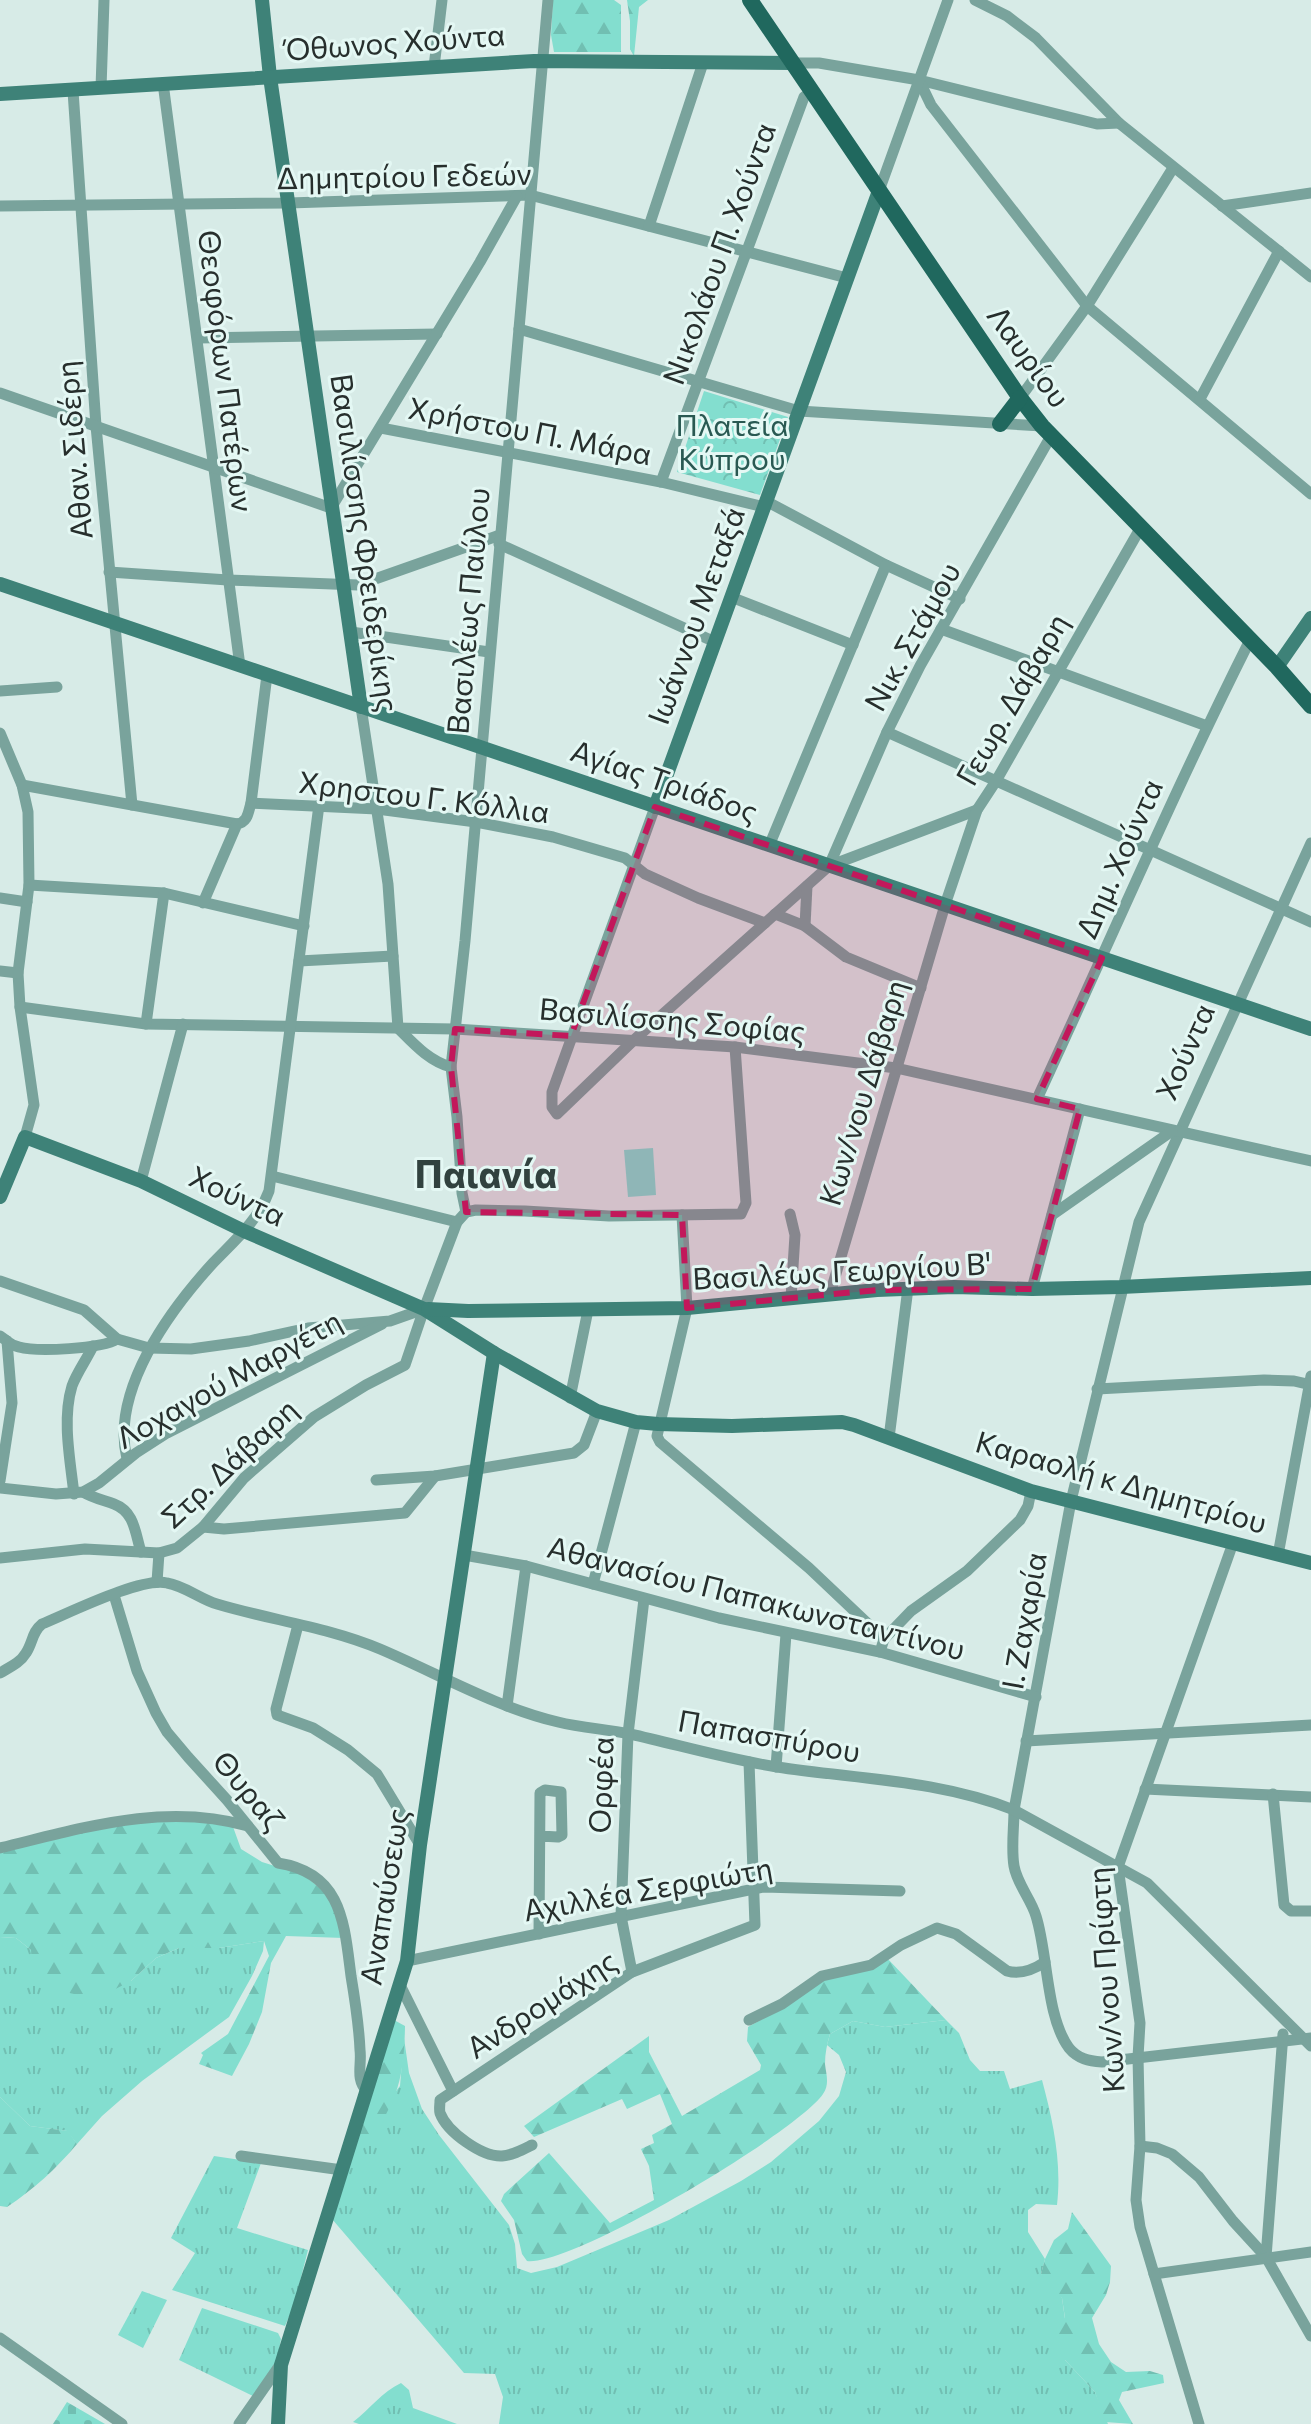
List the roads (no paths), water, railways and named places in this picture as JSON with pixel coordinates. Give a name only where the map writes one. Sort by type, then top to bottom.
[{"type":"main road","name":"Λαυρίου","points":[[750,0],[1020,398],[1046,431],[1277,667],[1311,706]]},
{"type":"main road","points":[[1000,424],[1020,398]]},
{"type":"street","points":[[101,88],[104,0]]},
{"type":"street","name":"Βασιλίσσης Φρειδερίκης","points":[[262,0],[270,77],[331,508],[388,884],[398,1028]]},
{"type":"street","points":[[434,67],[442,0]]},
{"type":"street","name":"Βασιλέως Παύλου","points":[[466,1212],[451,1067],[476,822],[519,329],[523,195],[543,60],[548,0]]},
{"type":"street","name":"Ιωάννου Μεταξά","points":[[635,1039],[557,1114],[552,1107],[552,1092],[571,1036],[948,0]]},
{"type":"street","points":[[975,0],[1019,24],[1036,38],[1119,123],[1311,277]]},
{"type":"street","name":"Όθωνος Χούντα","points":[[0,94],[543,60],[793,63]]},
{"type":"street","points":[[649,226],[703,63]]},
{"type":"street","points":[[793,63],[819,63],[919,80],[1097,124],[1119,123]]},
{"type":"street","points":[[919,80],[931,105],[1087,306],[1311,494]]},
{"type":"street","name":"Θεοφόρων Πατέρων","points":[[163,83],[240,666]]},
{"type":"street","name":"Αθαν. Σιδέρη","points":[[73,91],[96,426],[132,805]]},
{"type":"street","name":"Νικολάου Π. Χούντα","points":[[661,482],[804,97],[812,92]]},
{"type":"street","points":[[1020,398],[1087,306],[1173,168]]},
{"type":"street","points":[[1222,206],[1311,193]]},
{"type":"street","points":[[0,393],[331,508],[523,195]]},
{"type":"street","name":"Δημητρίου Γεδεών","points":[[0,206],[289,203],[523,195],[847,278]]},
{"type":"street","points":[[1200,399],[1279,251]]},
{"type":"street","points":[[519,329],[799,411],[1000,424],[1046,431]]},
{"type":"street","points":[[198,338],[437,334]]},
{"type":"street","name":"Χρήστου Π. Μάρα","points":[[381,428],[765,504],[960,599]]},
{"type":"street","name":"Νικ. Στάμου","points":[[829,866],[887,732],[920,666],[960,599],[1046,431]]},
{"type":"street","name":"Γεωρ. Δάβαρη","points":[[945,905],[977,810],[1141,527]]},
{"type":"street","points":[[109,572],[358,585],[500,539],[715,642]]},
{"type":"street","points":[[769,846],[886,565]]},
{"type":"street","name":"Αγίας Τριάδος","points":[[0,584],[1311,1029]]},
{"type":"street","points":[[731,597],[853,645]]},
{"type":"street","points":[[1277,667],[1311,618]]},
{"type":"street","points":[[941,629],[1207,726]]},
{"type":"street","points":[[351,632],[489,652]]},
{"type":"street","name":"Δημ. Χούντα","points":[[1037,1099],[1149,850],[1250,640]]},
{"type":"street","points":[[22,785],[237,824],[245,821],[251,803],[267,675]]},
{"type":"street","points":[[0,691],[57,687]]},
{"type":"street","points":[[887,732],[1311,922]]},
{"type":"street","points":[[0,733],[22,785],[28,812],[29,885],[18,973],[34,1105],[25,1137],[0,1197]]},
{"type":"street","name":"Χρηστου Γ. Κόλλια","points":[[251,803],[377,809],[476,822],[553,837],[625,858],[645,874],[765,923]]},
{"type":"street","points":[[127,1459],[125,1423],[134,1382],[149,1348],[211,1266],[264,1206],[269,1191],[319,805]]},
{"type":"street","points":[[635,1039],[829,866],[977,810]]},
{"type":"street","points":[[203,903],[237,824]]},
{"type":"street","name":"Χούντα","points":[[1121,1287],[1139,1222],[1176,1132],[1311,843]]},
{"type":"street","points":[[29,885],[164,893],[304,926]]},
{"type":"street","points":[[805,926],[807,886]]},
{"type":"street","points":[[146,1024],[164,893]]},
{"type":"street","points":[[0,898],[27,902]]},
{"type":"street","name":"Κων/νου Δάβαρη","points":[[830,1294],[945,905]]},
{"type":"street","points":[[775,914],[805,926],[846,957],[921,988]]},
{"type":"street","points":[[299,961],[393,956]]},
{"type":"street","points":[[0,971],[18,973]]},
{"type":"street","name":"Βασιλίσσης Σοφίας","points":[[20,1007],[146,1024],[455,1029],[735,1047],[896,1068],[1311,1161]]},
{"type":"street","points":[[141,1181],[183,1024]]},
{"type":"street","points":[[398,1028],[435,1062],[451,1067]]},
{"type":"street","points":[[272,1176],[457,1222],[466,1212],[476,1210],[609,1216],[741,1214],[746,1203],[735,1047]]},
{"type":"street","points":[[1032,1289],[1080,1109]]},
{"type":"street","points":[[1052,1215],[1176,1132]]},
{"type":"street","name":"Χούντα","points":[[25,1137],[141,1181],[244,1231],[424,1309]]},
{"type":"street","points":[[790,1214],[795,1235],[791,1298]]},
{"type":"street","points":[[682,1215],[687,1308],[657,1436],[660,1442],[809,1568],[884,1639]]},
{"type":"street","name":"Στρ. Δάβαρη","points":[[159,1553],[177,1548],[203,1527],[244,1478],[314,1417],[405,1365],[457,1222]]},
{"type":"street","name":"Βασιλέως Γεωργίου Β'","points":[[424,1309],[687,1308],[908,1288],[1121,1287],[1311,1278]]},
{"type":"street","points":[[0,1281],[84,1310],[117,1339],[149,1348],[191,1349],[249,1341],[308,1328],[390,1321],[424,1309]]},
{"type":"street","name":"Ι. Ζαχαρία","points":[[1121,1287],[1071,1501],[1026,1741],[1014,1810],[1014,1864],[1037,1920],[1054,2010],[1069,2048],[1079,2057],[1102,2062],[1282,2039],[1308,2041]]},
{"type":"street","points":[[889,1438],[908,1288]]},
{"type":"street","name":"Καραολή κ Δημητρίου","points":[[424,1309],[570,1398],[597,1411],[636,1422],[658,1424],[732,1426],[842,1422],[1031,1491],[1311,1563]]},
{"type":"street","points":[[570,1398],[588,1310]]},
{"type":"street","name":"Λοχαγού Μαργέτη","points":[[78,1493],[107,1478],[127,1459],[167,1433],[390,1321]]},
{"type":"street","points":[[4,1338],[16,1347],[37,1349],[93,1346],[117,1339]]},
{"type":"street","points":[[0,1481],[12,1403],[4,1338]]},
{"type":"street","points":[[78,1493],[68,1433],[69,1403],[73,1384],[93,1346]]},
{"type":"street","name":"Αναπαύσεως","points":[[239,2424],[281,2365],[407,1961],[420,1845],[494,1353]]},
{"type":"street","points":[[1097,1389],[1264,1380],[1310,1382],[1278,1555]]},
{"type":"street","points":[[376,1480],[435,1476],[579,1451],[597,1411]]},
{"type":"street","points":[[593,1584],[636,1422]]},
{"type":"street","points":[[203,1527],[224,1529],[405,1513],[435,1476]]},
{"type":"street","points":[[0,1488],[56,1494],[78,1493],[117,1504],[128,1512],[141,1552]]},
{"type":"street","points":[[880,1652],[884,1639],[911,1611],[967,1571],[1020,1520],[1028,1506],[1031,1491]]},
{"type":"street","name":"Κων/νου Πρίφτη","points":[[1199,2424],[1140,2227],[1136,2200],[1140,2146],[1140,2023],[1118,1867],[1233,1543]]},
{"type":"street","points":[[0,1558],[85,1549],[159,1553],[157,1582],[114,1595],[42,1624],[35,1630],[26,1653],[15,1666],[0,1673]]},
{"type":"street","name":"Αθανασίου Παπακωνσταντίνου","points":[[464,1555],[526,1566],[786,1634],[880,1652],[1036,1697]]},
{"type":"street","points":[[507,1706],[526,1566]]},
{"type":"street","name":"Παπασπύρου","points":[[157,1582],[168,1583],[205,1601],[332,1633],[378,1648],[507,1706],[559,1722],[776,1767],[948,1789],[1014,1810],[1147,1883],[1283,2021],[1308,2041]]},
{"type":"street","name":"Θυραζ","points":[[114,1595],[137,1671],[167,1732],[278,1863],[299,1866],[323,1883],[334,1897],[344,1924],[359,2034],[359,2079],[367,2091]]},
{"type":"street","name":"Ορφέα","points":[[632,1972],[621,1916],[628,1734],[644,1599]]},
{"type":"street","points":[[298,1625],[277,1715],[313,1728],[348,1750],[377,1774],[420,1845]]},
{"type":"street","points":[[776,1767],[786,1634]]},
{"type":"street","points":[[1026,1741],[1311,1725]]},
{"type":"street","name":"Ανδρομάχης","points":[[532,2145],[499,2157],[485,2154],[475,2149],[440,2113],[440,2100],[632,1972],[755,1925],[749,1762]]},
{"type":"street","points":[[1145,1789],[1311,1797]]},
{"type":"street","points":[[1273,1794],[1284,1905],[1291,1911],[1311,1911]]},
{"type":"street","points":[[0,1848],[112,1822],[164,1815],[221,1818],[249,1826]]},
{"type":"street","points":[[539,1934],[540,1836]]},
{"type":"street","name":"Αχιλλέα Σερφιώτη","points":[[407,1961],[764,1887],[900,1891]]},
{"type":"street","points":[[749,2020],[782,2004],[822,1976],[871,1965],[901,1945],[937,1928],[956,1934],[1007,1971],[1033,1970],[1045,1962]]},
{"type":"street","points":[[400,1985],[453,2091]]},
{"type":"street","points":[[1266,2257],[1283,2021]]},
{"type":"street","points":[[1140,2146],[1172,2154],[1187,2165],[1266,2257],[1311,2336]]},
{"type":"street","points":[[241,2156],[342,2170]]},
{"type":"street","points":[[1154,2274],[1311,2252]]},
{"type":"street","points":[[0,2338],[122,2424]]},
{"type":"street","points":[[278,2424],[281,2365]]},
{"type":"district","name":"Παιανία","points":[[486,1175]]},
{"type":"park label","name":"Πλατεία Κύπρου","points":[[732,443]]}]
